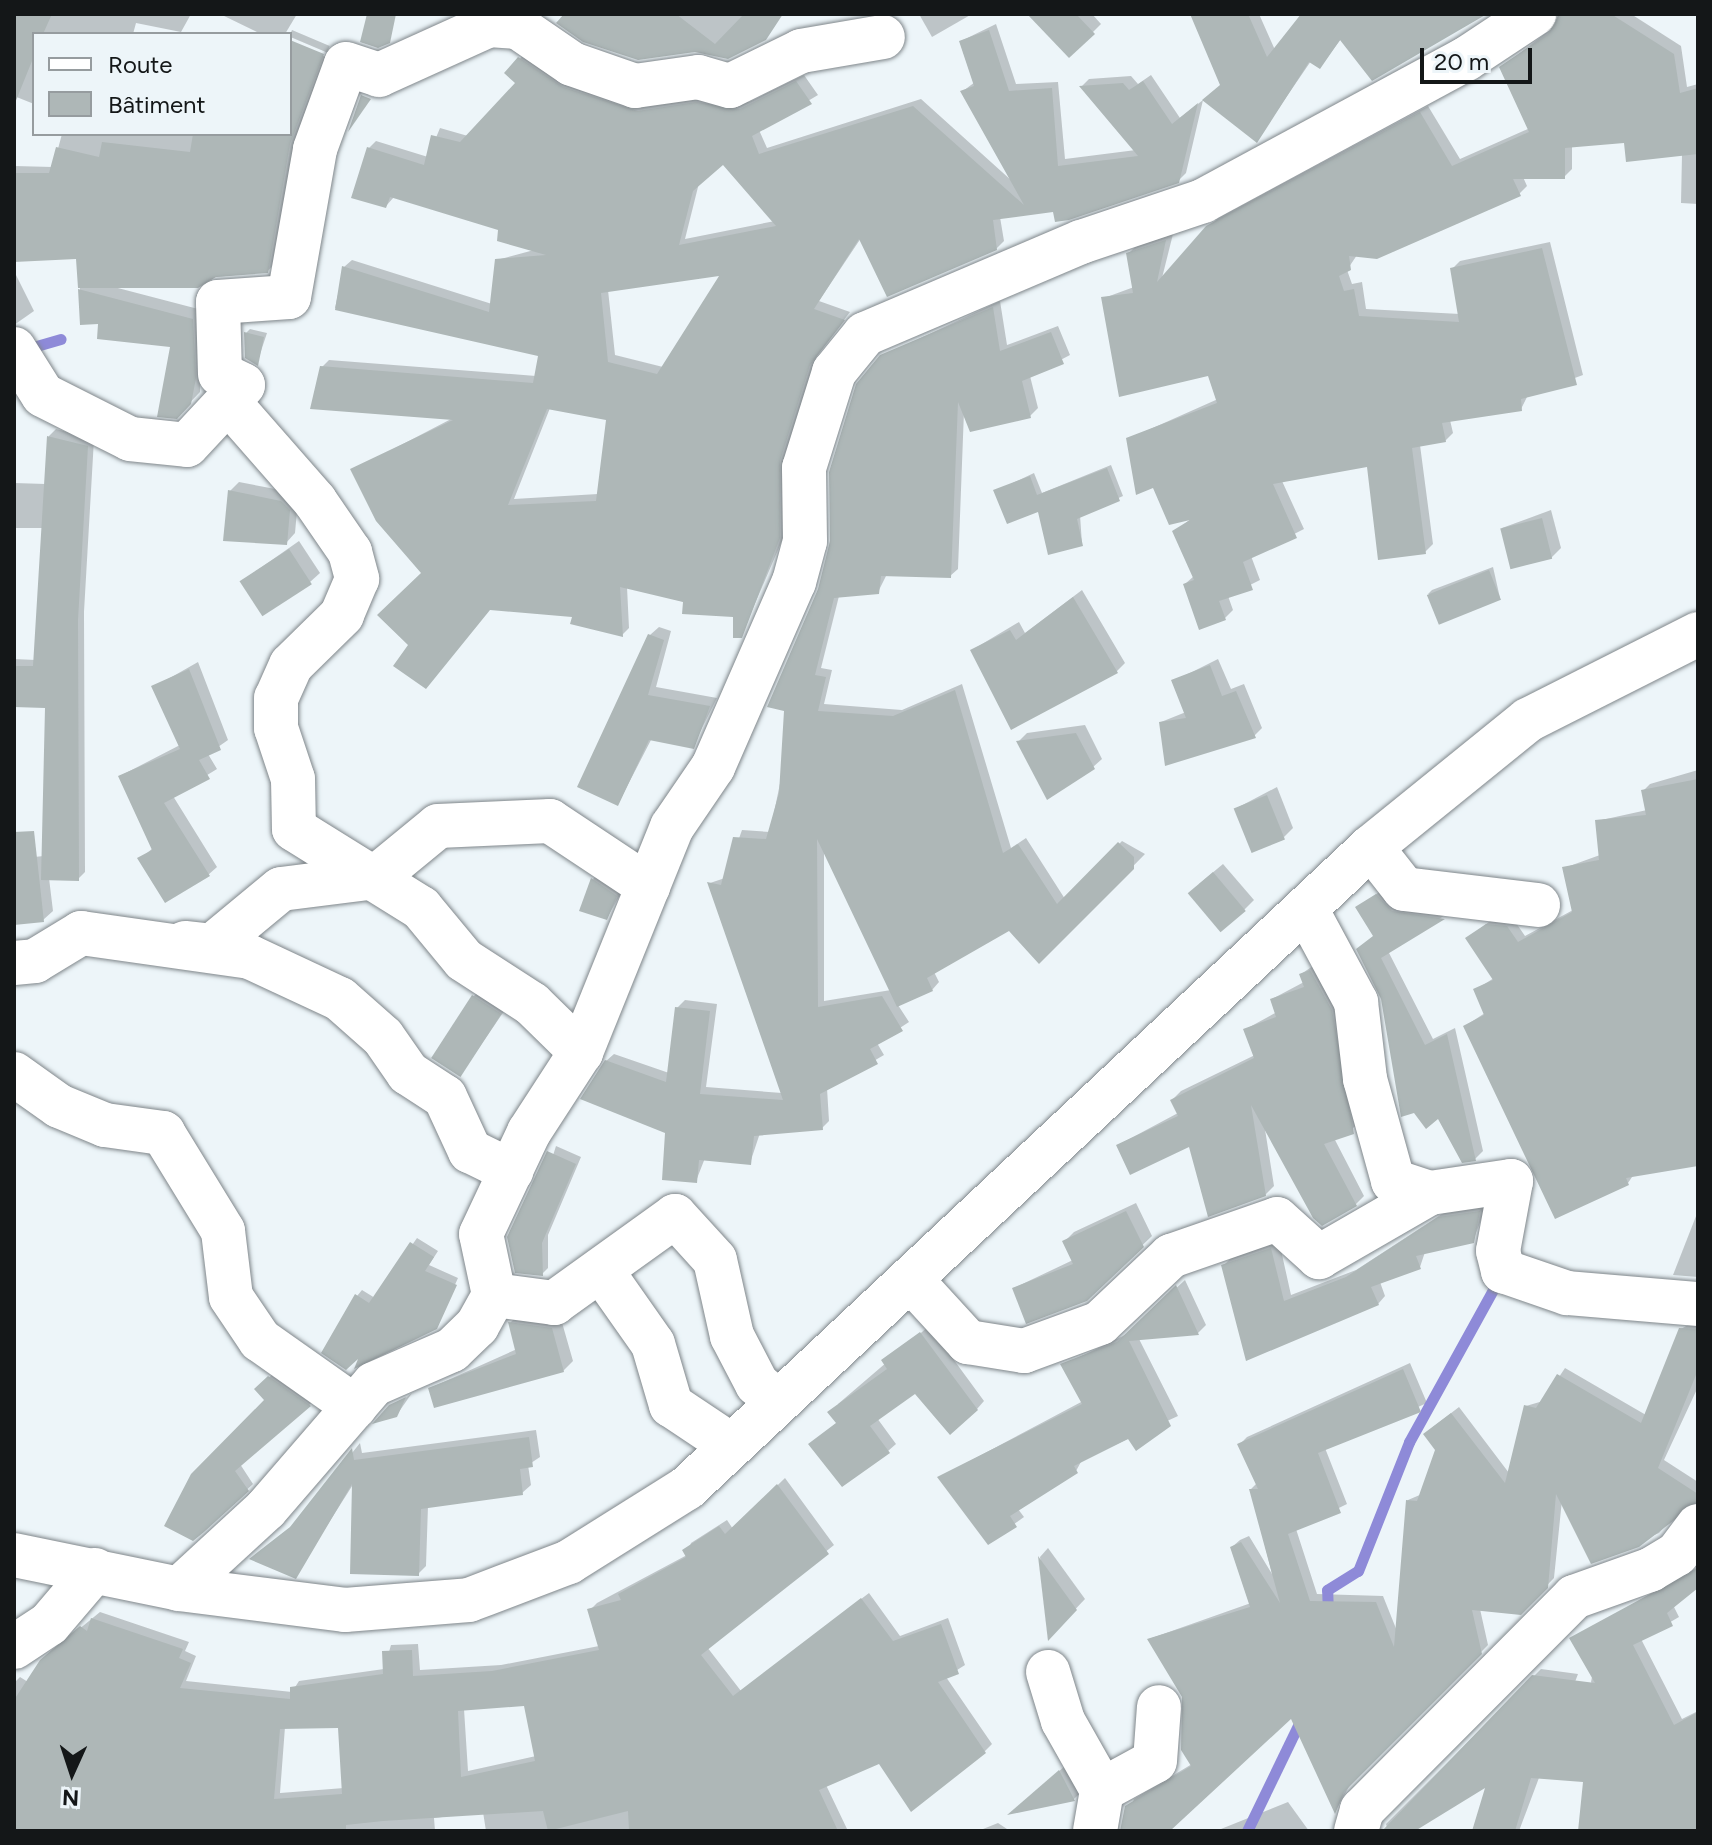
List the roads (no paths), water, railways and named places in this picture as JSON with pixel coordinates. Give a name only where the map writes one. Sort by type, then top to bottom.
[{"type":"main road","points":[[179,1589],[266,1509],[374,1384],[452,1350],[494,1295],[481,1234],[511,1171],[581,1052],[672,827],[713,767],[794,582],[805,541],[804,468],[834,372],[865,334],[1081,242],[1203,201],[1440,73],[1534,14]]},
{"type":"main road","points":[[14,349],[43,395],[130,439],[187,445],[231,405],[243,385],[220,374],[218,302],[289,297],[315,149],[346,64],[379,75],[486,20],[518,27],[572,64],[635,86],[698,77],[730,86],[801,51],[883,37]]},
{"type":"main road","points":[[231,405],[350,552],[357,579],[342,615],[291,665],[276,698],[276,728],[293,779],[294,829],[376,877],[421,908],[464,960],[532,1004],[581,1052]]},
{"type":"main road","points":[[14,1555],[179,1589],[345,1610],[469,1600],[569,1562],[687,1488],[1371,847],[1528,720],[1698,634]]},
{"type":"main road","points":[[14,963],[35,961],[81,933],[212,946],[281,889],[376,877],[438,826],[550,821],[648,886]]},
{"type":"main road","points":[[1371,847],[1404,889],[1441,888],[1469,902],[1538,905]]},
{"type":"main road","points":[[1306,909],[1356,1002],[1365,1079],[1393,1181],[1430,1193]]},
{"type":"main road","points":[[167,942],[250,957],[340,999],[383,1037],[408,1073],[445,1097],[470,1151],[511,1171]]},
{"type":"main road","points":[[14,1074],[59,1106],[105,1125],[163,1133],[223,1231],[231,1297],[260,1340],[355,1407]]},
{"type":"main road","points":[[910,1279],[968,1342],[1024,1351],[1100,1323],[1171,1256],[1277,1219],[1319,1257],[1430,1193],[1511,1181],[1498,1251],[1503,1271],[1567,1293],[1698,1304]]},
{"type":"main road","points":[[494,1295],[554,1303],[675,1216],[715,1260],[732,1336],[757,1384],[778,1401]]},
{"type":"main road","points":[[601,1270],[653,1344],[671,1405],[731,1445]]},
{"type":"main road","points":[[1356,1831],[1362,1810],[1574,1597],[1650,1570],[1677,1554],[1698,1526]]},
{"type":"main road","points":[[14,1647],[49,1624],[95,1570]]},
{"type":"main road","points":[[1048,1672],[1063,1721],[1098,1810],[1155,1761],[1159,1707]]},
{"type":"waterway","points":[[26,349],[61,339]]},
{"type":"waterway","points":[[1328,1614],[1327,1590],[1358,1571],[1409,1442],[1500,1277]]},
{"type":"waterway","points":[[1247,1831],[1302,1717]]}]
